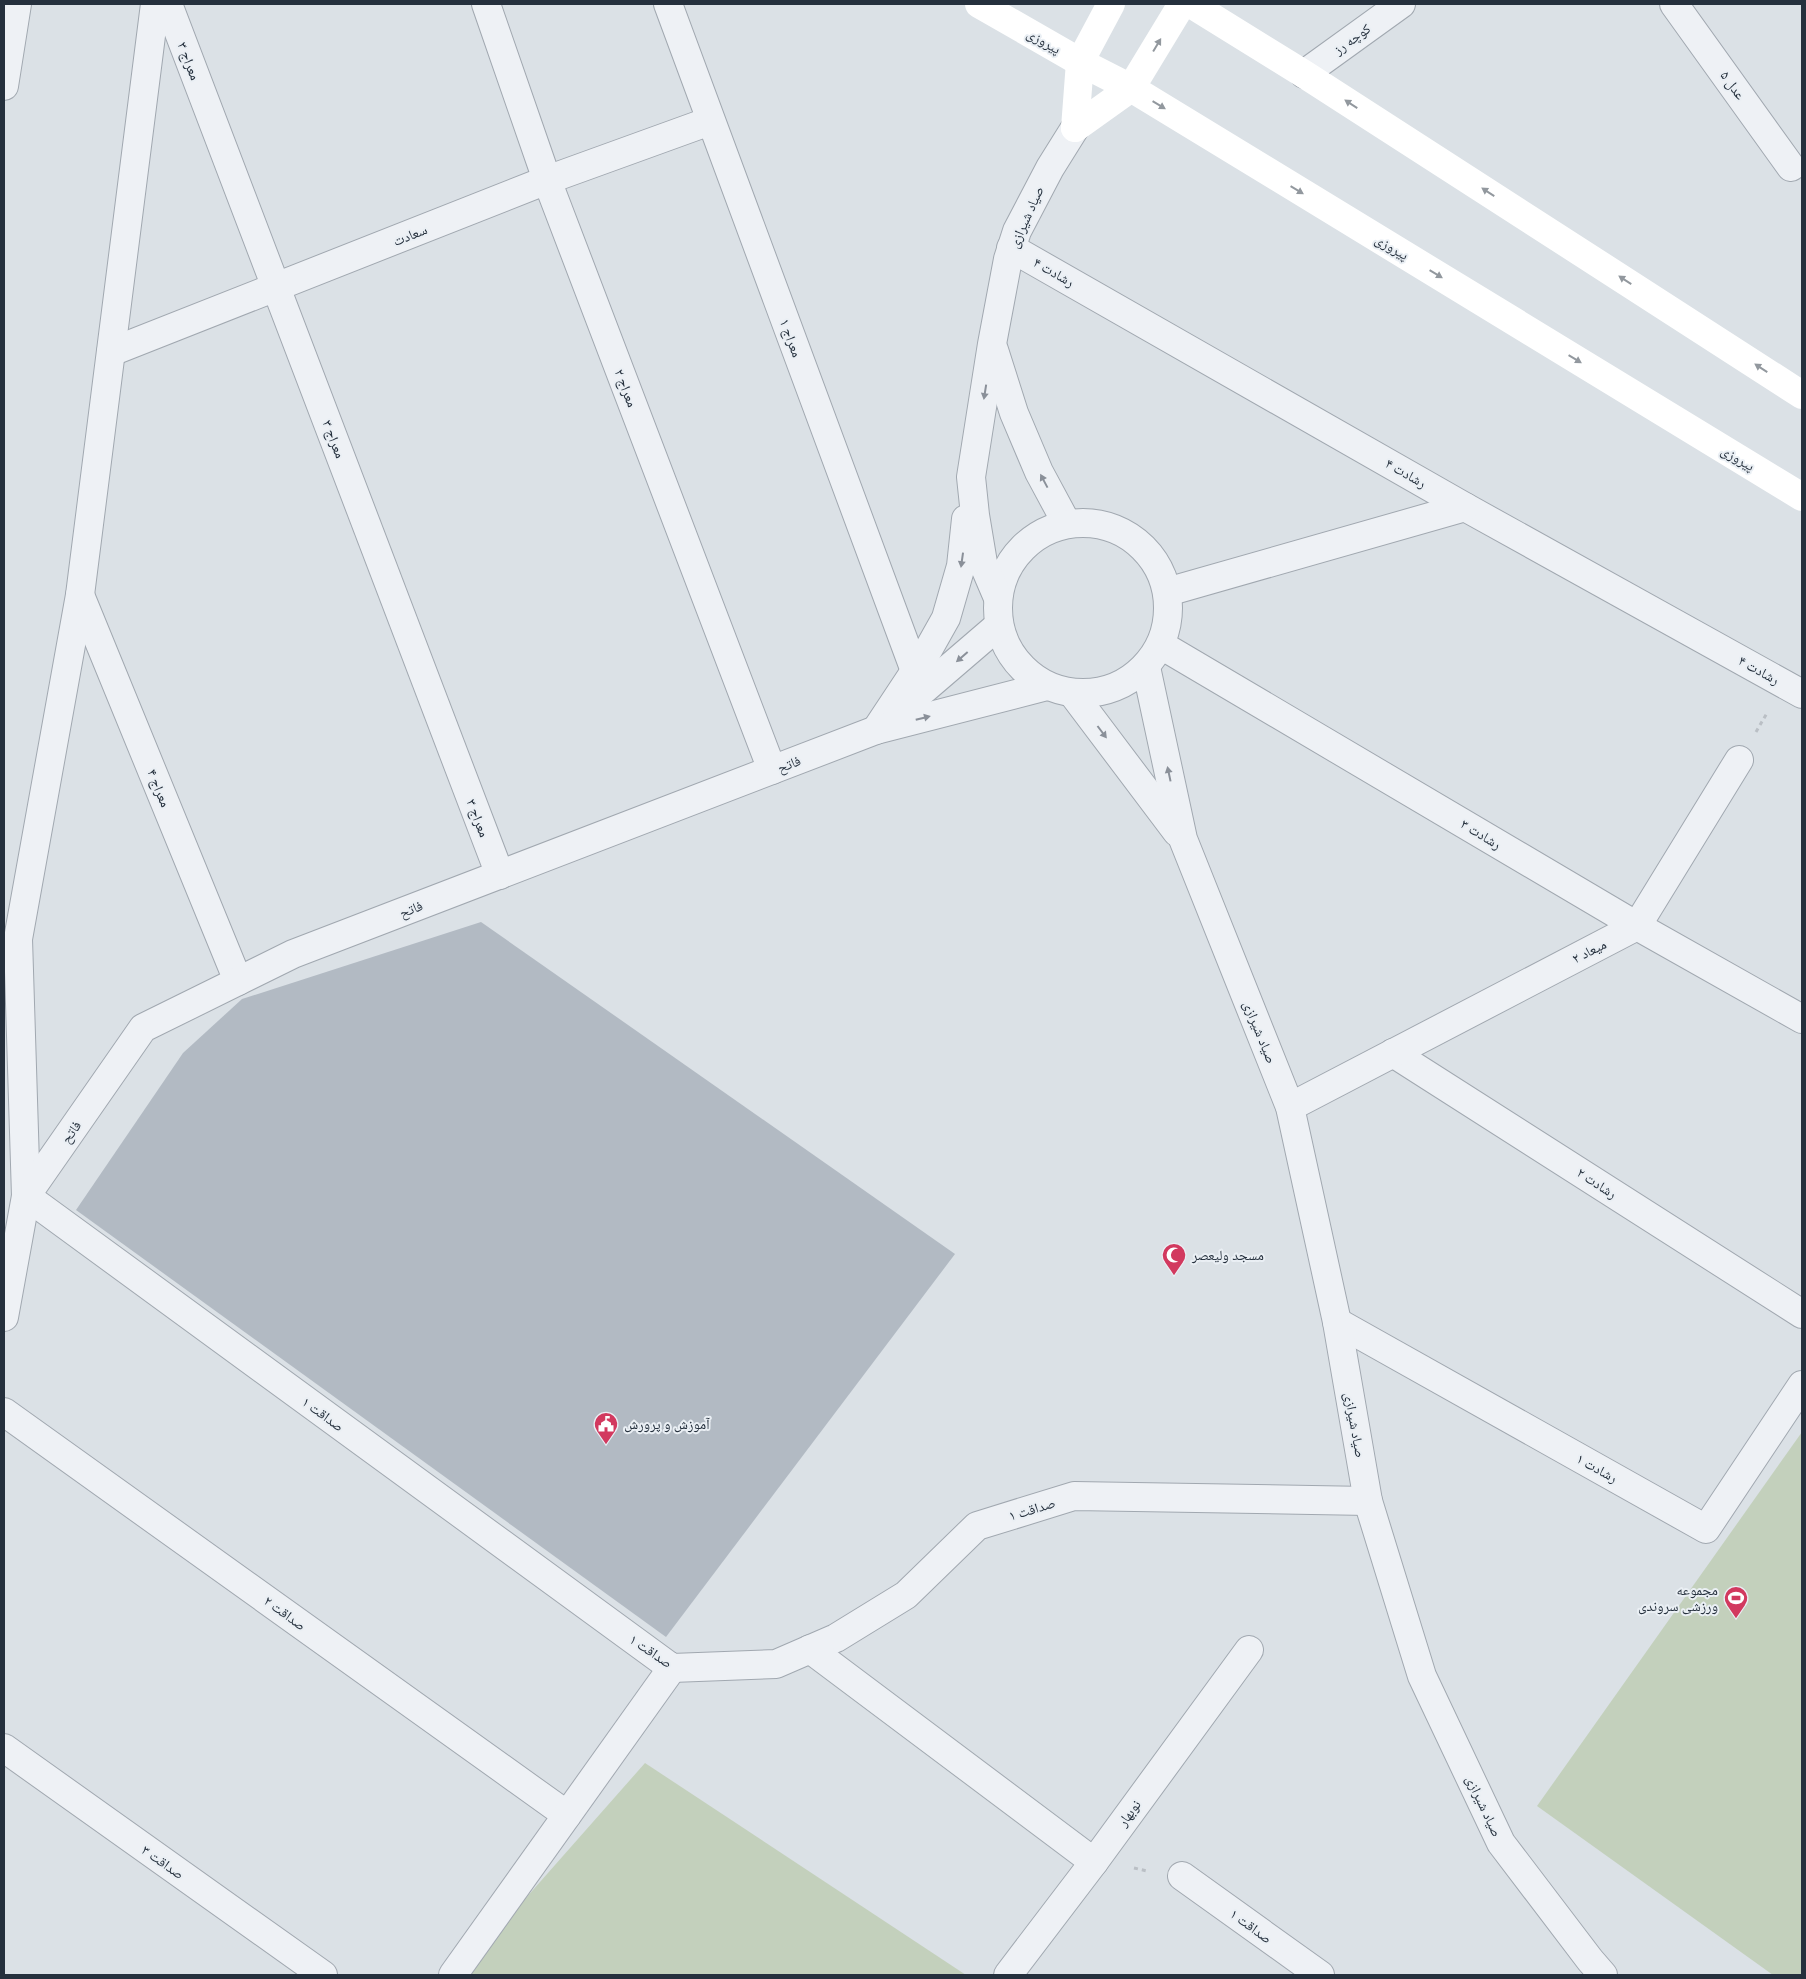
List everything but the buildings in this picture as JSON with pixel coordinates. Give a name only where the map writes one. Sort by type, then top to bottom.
[{"type":"main road","name":"پیروزی","points":[[979,4],[1080,62],[1131,88],[1802,497]]},
{"type":"main road","name":"صیاد شیرازی","points":[[1075,128],[1080,62],[1111,4]]},
{"type":"main road","name":"صیاد شیرازی","points":[[1075,128],[1131,88],[1182,4]]},
{"type":"main road","points":[[1191,4],[1304,74],[1802,395]]},
{"type":"street","points":[[4,86],[17,4]]},
{"type":"street","points":[[4,1317],[26,1196],[18,938],[80,595],[155,4]]},
{"type":"street","name":"معراج ۳","points":[[168,4],[500,875]]},
{"type":"street","name":"معراج ۲","points":[[486,4],[547,180],[772,770]]},
{"type":"street","name":"معراج ۱","points":[[668,4],[915,671]]},
{"type":"street","name":"کوچه رز","points":[[1304,74],[1401,4]]},
{"type":"street","name":"عدل ۵","points":[[1674,4],[1791,166]]},
{"type":"street","name":"سعادت","points":[[111,352],[547,180],[710,121]]},
{"type":"street","name":"صیاد شیرازی","points":[[971,477],[992,344],[1011,248],[1032,200],[1075,128]]},
{"type":"street","name":"رشادت ۴","points":[[1011,248],[1465,507],[1793,689]]},
{"type":"street","points":[[992,344],[1017,422],[1039,472],[1066,524]]},
{"type":"street","points":[[876,730],[915,671],[946,618],[962,566],[971,477]]},
{"type":"street","points":[[971,477],[975,515],[984,563],[998,598]]},
{"type":"street","points":[[1167,592],[1465,507]]},
{"type":"street","points":[[1094,523],[1119,530],[1142,546],[1158,567],[1167,592],[1168,619],[1153,656],[1124,684],[1100,693],[1073,694],[1047,686],[1025,671],[1008,650],[999,625],[998,598],[1005,572],[1020,550],[1041,533],[1066,524],[1094,523]]},
{"type":"street","name":"معراج ۴","points":[[80,595],[238,981]]},
{"type":"street","points":[[876,730],[999,625]]},
{"type":"street","points":[[1153,656],[1183,839]]},
{"type":"street","name":"رشادت ۳","points":[[1153,656],[1802,1019]]},
{"type":"street","points":[[876,730],[1047,686]]},
{"type":"street","points":[[1073,694],[1183,839]]},
{"type":"street","name":"فاتح","points":[[26,1196],[143,1028],[293,954],[876,730]]},
{"type":"street","points":[[1637,926],[1740,760]]},
{"type":"street","name":"صیاد شیرازی","points":[[1183,839],[1290,1107],[1337,1322],[1368,1501],[1422,1676],[1501,1844],[1590,1960],[1604,1975]]},
{"type":"street","name":"میعاد ۲","points":[[1290,1107],[1637,926]]},
{"type":"street","name":"رشادت ۲","points":[[1393,1053],[1802,1314]]},
{"type":"street","name":"صداقت ۱","points":[[26,1196],[672,1668],[776,1664],[836,1638],[906,1595],[977,1526],[1074,1496],[1368,1501]]},
{"type":"street","name":"رشادت ۱","points":[[1337,1322],[1706,1529],[1802,1385]]},
{"type":"street","name":"صداقت ۲","points":[[4,1412],[567,1815]]},
{"type":"street","points":[[810,1649],[1094,1862]]},
{"type":"street","name":"نوبهار","points":[[1008,1975],[1094,1862],[1249,1650]]},
{"type":"street","points":[[453,1975],[672,1668]]},
{"type":"street","name":"صداقت ۳","points":[[4,1748],[323,1975]]},
{"type":"street","name":"صداقت ۱","points":[[1182,1876],[1320,1975]]},
{"type":"path","points":[[1740,760],[1793,689]]},
{"type":"path","points":[[1094,1862],[1182,1876]]},
{"type":"green space","name":"مجموعه ورزشی سروندی","points":[[1802,1432],[1802,1975],[1773,1975],[1537,1806]]},
{"type":"green space","points":[[645,1763],[966,1975],[458,1975]]},
{"type":"place","name":"مسجد ولیعصر","points":[[1174,1276]]},
{"type":"place","name":"آموزش و پرورش","points":[[606,1445]]},
{"type":"place","name":"مجموعه ورزشی سروندی","points":[[1736,1619]]}]
